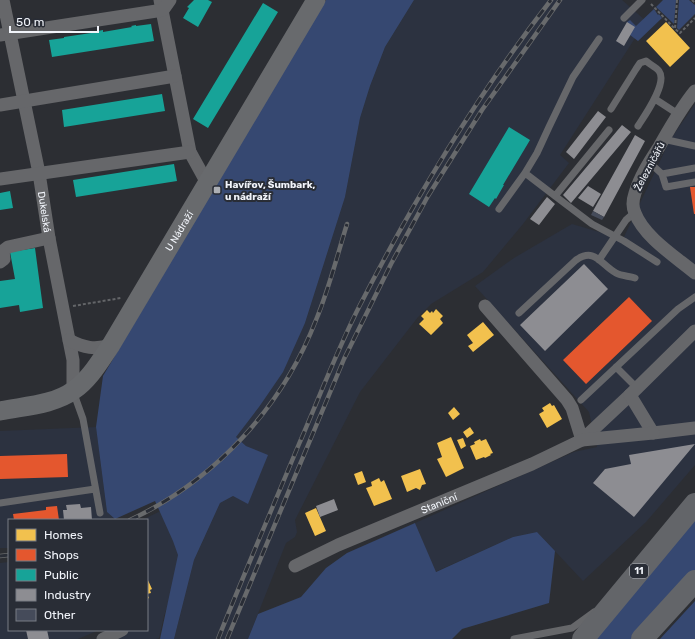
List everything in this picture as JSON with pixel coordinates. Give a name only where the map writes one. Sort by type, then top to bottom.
[{"type":"highway","name":"11","points":[[583,639],[695,504]]},
{"type":"highway","points":[[642,639],[695,581]]},
{"type":"street","name":"Dukelská","points":[[3,0],[5,34],[24,101],[39,173],[49,238],[70,340],[73,360],[73,391]]},
{"type":"street","name":"U Nádraží","points":[[0,410],[47,402],[73,391],[93,372],[172,250],[316,0]]},
{"type":"street","points":[[5,34],[164,3],[175,76],[190,152],[212,180]]},
{"type":"street","points":[[0,105],[175,76]]},
{"type":"street","name":"Železničářů","points":[[634,213],[634,194],[641,179],[678,114],[695,90]]},
{"type":"street","points":[[0,179],[190,152]]},
{"type":"street","points":[[634,213],[646,231],[657,242],[695,273]]},
{"type":"street","points":[[0,262],[4,259],[3,251],[8,247],[49,238]]},
{"type":"street","points":[[484,306],[567,400],[572,408],[582,440]]},
{"type":"street","points":[[695,331],[633,392],[653,433],[695,428]]},
{"type":"street","points":[[70,340],[86,348],[111,345]]},
{"type":"street","name":"Staniční","points":[[295,566],[338,545],[532,464],[582,440],[633,392]]},
{"type":"street","name":"Staniční","points":[[582,440],[653,433]]},
{"type":"street","points":[[103,639],[120,631]]},
{"type":"lane","points":[[624,18],[642,0]]},
{"type":"lane","points":[[499,209],[537,154],[574,77],[599,38]]},
{"type":"lane","points":[[611,109],[640,63],[646,61],[658,70],[661,76],[661,84],[655,99],[638,126]]},
{"type":"lane","points":[[655,99],[678,114]]},
{"type":"lane","points":[[555,196],[609,130]]},
{"type":"lane","points":[[663,139],[695,146]]},
{"type":"lane","points":[[650,163],[662,174],[666,187],[695,182]]},
{"type":"lane","points":[[662,174],[695,168]]},
{"type":"lane","points":[[525,173],[592,224],[658,262]]},
{"type":"lane","points":[[599,260],[626,220],[634,213]]},
{"type":"lane","points":[[519,313],[581,256],[589,254],[617,274],[634,278]]},
{"type":"lane","points":[[581,400],[678,309],[695,297]]},
{"type":"lane","points":[[616,367],[633,392]]},
{"type":"lane","points":[[73,391],[83,420],[100,513]]},
{"type":"lane","points":[[0,503],[95,489]]},
{"type":"lane","points":[[517,639],[542,636],[572,628],[627,586]]},
{"type":"path","points":[[647,0],[680,33],[695,18]]},
{"type":"path","points":[[675,29],[678,0]]},
{"type":"path","points":[[692,0],[695,3]]},
{"type":"path","points":[[63,307],[126,297]]},
{"type":"shaded area","points":[[326,0],[414,0],[385,47],[370,86],[360,118],[345,197],[305,323],[283,372],[236,437],[246,446],[268,455],[248,504],[233,496],[220,503],[194,560],[174,639],[160,639],[178,555],[155,501],[115,519],[107,512],[96,427],[103,376]]},
{"type":"shaded area","points":[[414,0],[622,0],[646,21],[560,155],[569,163],[523,224],[483,272],[431,304],[418,317],[360,392],[295,520],[297,532],[295,537],[286,543],[248,639],[174,639],[194,560],[220,503],[233,496],[248,503],[267,456],[246,446],[235,437],[259,407],[305,323],[345,197],[360,118],[370,86],[385,47]]},
{"type":"shaded area","points":[[663,0],[676,0],[674,24],[656,7]]},
{"type":"shaded area","points":[[679,0],[689,0],[695,5],[695,14],[679,30],[677,28]]},
{"type":"shaded area","points":[[654,9],[662,18],[638,41],[630,35],[627,22],[630,20],[636,26]]},
{"type":"shaded area","points":[[695,104],[695,465],[646,522],[583,581],[537,532],[513,537],[435,572],[415,523],[574,452],[597,447],[589,412],[475,286],[514,258],[572,224],[623,239],[670,140]]},
{"type":"shaded area","points":[[96,427],[107,512],[115,519],[8,519],[8,548],[0,548],[0,431]]},
{"type":"shaded area","points":[[167,508],[186,548],[164,616],[159,638],[109,639],[123,631],[148,631],[148,519],[144,519]]},
{"type":"shaded area","points":[[695,514],[695,571],[633,639],[591,639]]},
{"type":"shaded area","points":[[415,523],[436,572],[513,537],[537,532],[555,551],[549,603],[462,629],[452,639],[248,639],[258,614],[301,597],[326,568],[347,553]]},
{"type":"shaded area","points":[[8,562],[8,631],[97,631],[78,639],[0,639],[0,563]]},
{"type":"shaded area","points":[[695,601],[695,639],[660,639]]},
{"type":"building: Homes","points":[[666,22],[690,48],[670,67],[646,41]]},
{"type":"building: Homes","points":[[436,309],[443,316],[440,319],[443,323],[431,335],[419,324],[424,319],[421,316],[427,310],[430,313],[432,311],[433,313]]},
{"type":"building: Homes","points":[[483,322],[494,335],[473,352],[468,346],[473,343],[467,335]]},
{"type":"building: Homes","points":[[550,403],[552,406],[554,405],[562,419],[547,428],[539,414],[544,411],[542,408]]},
{"type":"building: Homes","points":[[454,407],[460,414],[453,420],[448,413]]},
{"type":"building: Homes","points":[[470,427],[474,433],[467,438],[463,432]]},
{"type":"building: Homes","points":[[451,437],[464,468],[446,477],[437,459],[442,457],[437,443]]},
{"type":"building: Homes","points":[[463,438],[466,446],[461,449],[457,440]]},
{"type":"building: Homes","points":[[480,439],[481,441],[486,439],[493,453],[485,458],[476,460],[470,446],[475,444],[474,442]]},
{"type":"building: Homes","points":[[420,469],[426,484],[422,485],[420,490],[416,488],[407,492],[401,476]]},
{"type":"building: Homes","points":[[362,471],[366,482],[358,485],[354,474]]},
{"type":"building: Homes","points":[[379,478],[381,482],[384,480],[392,499],[374,506],[366,488],[372,486],[371,482]]},
{"type":"building: Homes","points":[[316,508],[326,531],[315,536],[305,513]]},
{"type":"building: Homes","points":[[148,580],[152,589],[150,590],[151,593],[148,594]]},
{"type":"building: Shops","points":[[690,187],[695,187],[695,214],[694,214]]},
{"type":"building: Shops","points":[[629,297],[652,321],[586,384],[563,360]]},
{"type":"building: Shops","points":[[67,454],[68,477],[0,479],[0,456]]},
{"type":"building: Shops","points":[[57,506],[59,519],[14,519],[13,514],[46,510],[46,507]]},
{"type":"building: Public","points":[[194,0],[208,0],[212,2],[198,27],[183,18],[189,8],[187,7]]},
{"type":"building: Public","points":[[263,3],[278,12],[208,128],[193,119]]},
{"type":"building: Public","points":[[151,24],[154,41],[52,57],[49,40],[103,30],[103,32],[136,25]]},
{"type":"building: Public","points":[[162,94],[165,111],[64,127],[62,110]]},
{"type":"building: Public","points":[[509,127],[530,140],[496,199],[495,198],[489,207],[469,194]]},
{"type":"building: Public","points":[[174,164],[177,181],[76,197],[73,180]]},
{"type":"building: Public","points":[[10,191],[13,208],[0,210],[0,193]]},
{"type":"building: Public","points":[[35,248],[43,308],[20,312],[19,305],[0,308],[0,281],[15,279],[10,252]]},
{"type":"building: Industry","points":[[627,22],[635,27],[624,46],[616,41]]},
{"type":"building: Industry","points":[[598,111],[606,117],[574,159],[566,152]]},
{"type":"building: Industry","points":[[622,125],[631,132],[571,203],[563,195]]},
{"type":"building: Industry","points":[[635,135],[645,141],[604,217],[593,211]]},
{"type":"building: Industry","points":[[588,186],[601,194],[593,207],[578,198]]},
{"type":"building: Industry","points":[[547,197],[555,204],[539,225],[530,219]]},
{"type":"building: Industry","points":[[584,264],[608,289],[545,351],[520,325]]},
{"type":"building: Industry","points":[[695,444],[634,517],[593,483],[605,469],[631,464],[629,455]]},
{"type":"building: Industry","points":[[334,499],[338,510],[320,517],[316,506]]},
{"type":"building: Industry","points":[[80,504],[81,508],[91,507],[92,519],[64,519],[63,510],[67,510],[66,505]]},
{"type":"building: Industry","points":[[26,631],[47,631],[49,639],[28,639]]},
{"type":"building: Other","points":[[593,211],[604,217],[602,220],[591,215]]},
{"type":"railway","points":[[218,639],[328,374],[360,305],[381,265],[448,148],[498,73],[551,0]]},
{"type":"railway","points":[[227,639],[344,359],[391,264],[428,196],[482,110],[560,0]]},
{"type":"railway","points":[[132,519],[161,504],[190,484],[217,462],[242,438],[265,411],[285,383],[302,352],[321,308],[347,224]]},
{"type":"railway","points":[[0,556],[8,555]]},
{"type":"place","name":"Havířov, Šumbark, u nádraží","points":[[217,190]]}]
